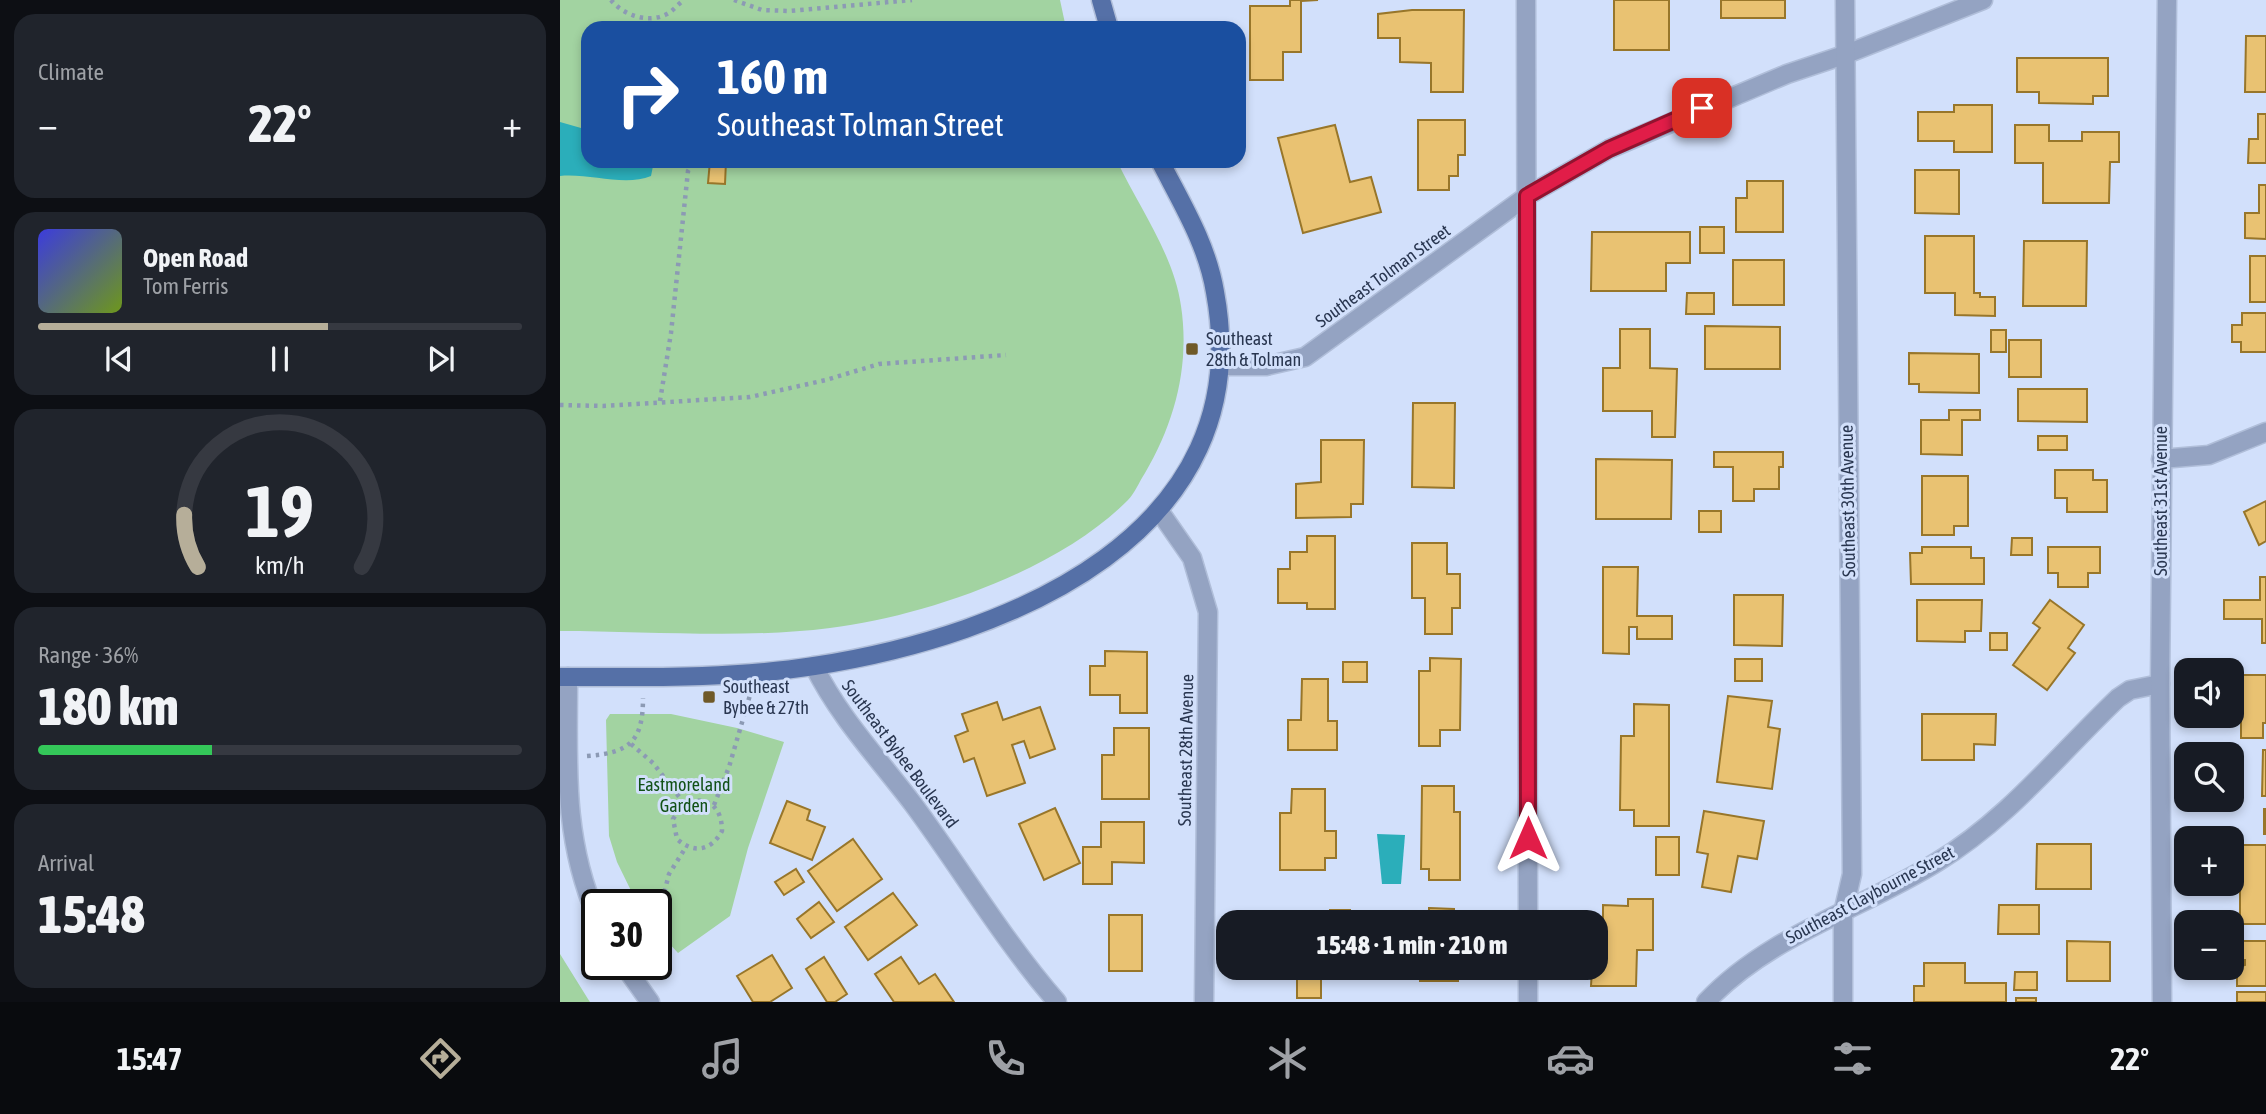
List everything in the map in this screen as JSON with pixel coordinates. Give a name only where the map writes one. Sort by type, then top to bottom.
[{"type":"main road","points":[[1101,0],[1107,21]]},
{"type":"main road","points":[[564,677],[755,673],[875,656],[941,636],[1034,600],[1105,559],[1160,512],[1195,461],[1210,424],[1220,366],[1221,332],[1207,260],[1198,234],[1164,168]]},
{"type":"street","points":[[1526,0],[1528,910]]},
{"type":"street","name":"Southeast 30th Avenue","points":[[1843,1002],[1843,912],[1852,874],[1844,0]]},
{"type":"street","name":"Southeast Tolman Street","points":[[1220,366],[1266,366],[1305,357],[1527,196],[1573,168],[1645,133],[1787,74],[1844,55],[1983,0]]},
{"type":"street","name":"Southeast 31st Avenue","points":[[2162,1002],[2161,459],[2167,0]]},
{"type":"street","points":[[2161,459],[2209,455],[2266,432]]},
{"type":"street","name":"Southeast 28th Avenue","points":[[1160,512],[1192,558],[1208,612],[1204,1002]]},
{"type":"street","name":"Southeast Bybee Boulevard","points":[[814,666],[829,696],[913,804],[1015,954],[1057,1002]]},
{"type":"street","points":[[564,677],[569,757],[565,835],[585,889]]},
{"type":"street","name":"Southeast Claybourne Street","points":[[1706,1002],[1766,951],[1937,862],[1966,842],[2015,802],[2118,698],[2130,690],[2160,684]]},
{"type":"street","points":[[634,980],[650,1002]]},
{"type":"street","points":[[1528,980],[1528,1002]]},
{"type":"path","points":[[611,0],[629,15],[645,18],[666,15],[684,0]]},
{"type":"path","points":[[734,0],[762,10],[789,11],[912,0]]},
{"type":"path","points":[[660,401],[671,333],[690,168]]},
{"type":"path","points":[[560,405],[603,406],[750,397],[826,380],[879,364],[1006,355]]},
{"type":"path","points":[[713,805],[735,749],[755,673]]},
{"type":"path","points":[[569,757],[603,755],[631,744],[643,722],[643,676]]},
{"type":"path","points":[[631,744],[653,763],[684,803]]},
{"type":"path","points":[[696,799],[713,805],[722,817],[722,831],[708,847],[696,850],[686,846],[673,830],[676,811],[684,803],[696,799]]},
{"type":"path","points":[[665,889],[669,874],[686,846]]},
{"type":"green space","points":[[560,0],[1060,0],[1064,21],[581,21],[581,168],[1121,168],[1171,268],[1181,306],[1183,328],[1181,371],[1172,413],[1156,454],[1135,491],[1099,525],[1066,548],[1029,568],[989,586],[907,613],[830,628],[764,633],[560,631]]},
{"type":"green space","name":"Eastmoreland Garden","points":[[610,714],[671,714],[737,728],[784,742],[748,848],[730,916],[678,953],[672,946],[672,889],[630,889],[617,862],[609,836],[606,720]]},
{"type":"green space","points":[[560,954],[588,999],[590,1002],[560,1002]]},
{"type":"shaded area","points":[[560,122],[581,128],[581,168],[653,168],[651,176],[630,180],[560,176]]},
{"type":"shaded area","points":[[1377,834],[1405,835],[1401,884],[1382,884]]},
{"type":"building","points":[[1290,0],[1318,0],[1301,1],[1301,52],[1283,52],[1283,80],[1250,80],[1250,6],[1290,6]]},
{"type":"building","points":[[1614,0],[1669,0],[1669,50],[1614,50]]},
{"type":"building","points":[[1721,0],[1785,0],[1785,18],[1721,18]]},
{"type":"building","points":[[1412,10],[1464,10],[1463,92],[1431,92],[1431,63],[1400,62],[1400,38],[1378,38],[1378,14]]},
{"type":"building","points":[[2246,36],[2266,36],[2266,92],[2245,92]]},
{"type":"building","points":[[2017,58],[2108,58],[2108,96],[2093,96],[2093,104],[2039,103],[2039,92],[2017,92]]},
{"type":"building","points":[[1954,105],[1992,105],[1992,152],[1954,152],[1954,141],[1918,141],[1918,112],[1954,112]]},
{"type":"building","points":[[2258,114],[2266,114],[2266,163],[2248,163],[2249,139],[2258,139]]},
{"type":"building","points":[[1418,120],[1465,120],[1465,155],[1458,155],[1458,176],[1449,176],[1449,190],[1418,190]]},
{"type":"building","points":[[1335,125],[1350,182],[1371,177],[1381,212],[1303,233],[1278,138]]},
{"type":"building","points":[[2015,125],[2049,125],[2049,141],[2082,141],[2082,132],[2119,132],[2119,162],[2110,162],[2109,203],[2043,203],[2043,163],[2015,163]]},
{"type":"building","points":[[709,168],[726,168],[725,184],[708,183]]},
{"type":"building","points":[[1915,170],[1959,170],[1959,214],[1915,213]]},
{"type":"building","points":[[1747,181],[1783,181],[1783,232],[1736,232],[1736,198],[1747,198]]},
{"type":"building","points":[[2259,185],[2266,185],[2266,239],[2245,238],[2245,213],[2259,213]]},
{"type":"building","points":[[1700,227],[1724,227],[1724,253],[1700,253]]},
{"type":"building","points":[[1592,232],[1690,232],[1690,263],[1666,263],[1666,291],[1591,291]]},
{"type":"building","points":[[1925,236],[1974,236],[1974,293],[1980,293],[1980,297],[1995,297],[1995,316],[1955,315],[1955,293],[1925,293]]},
{"type":"building","points":[[2024,241],[2087,241],[2086,306],[2023,306]]},
{"type":"building","points":[[2250,256],[2266,256],[2266,302],[2250,302]]},
{"type":"building","points":[[1733,260],[1784,260],[1784,305],[1733,305]]},
{"type":"building","points":[[1687,293],[1714,293],[1714,314],[1686,314]]},
{"type":"building","points":[[2242,313],[2266,313],[2266,352],[2241,352],[2241,342],[2232,342],[2232,325],[2242,325]]},
{"type":"building","points":[[1705,326],[1780,327],[1780,369],[1705,369]]},
{"type":"building","points":[[1620,329],[1650,329],[1650,368],[1677,369],[1675,437],[1652,437],[1652,411],[1603,411],[1603,368],[1620,368]]},
{"type":"building","points":[[1991,330],[2006,330],[2006,352],[1991,352]]},
{"type":"building","points":[[2009,340],[2041,340],[2041,377],[2009,377]]},
{"type":"building","points":[[1909,353],[1979,354],[1979,393],[1919,392],[1919,384],[1909,384]]},
{"type":"building","points":[[2018,389],[2087,389],[2087,422],[2018,421]]},
{"type":"building","points":[[1413,403],[1455,403],[1454,488],[1412,487]]},
{"type":"building","points":[[1949,410],[1980,410],[1980,420],[1962,420],[1962,455],[1921,454],[1921,420],[1949,420]]},
{"type":"building","points":[[2038,436],[2067,436],[2067,450],[2038,450]]},
{"type":"building","points":[[1321,440],[1364,440],[1363,504],[1351,504],[1351,517],[1296,518],[1296,484],[1321,482]]},
{"type":"building","points":[[1714,452],[1783,452],[1783,467],[1779,467],[1779,489],[1754,489],[1754,501],[1733,501],[1733,467],[1714,467]]},
{"type":"building","points":[[1596,459],[1672,460],[1671,519],[1596,519]]},
{"type":"building","points":[[2055,470],[2093,470],[2093,480],[2107,480],[2107,512],[2067,512],[2067,498],[2055,498]]},
{"type":"building","points":[[1922,476],[1968,476],[1968,526],[1954,526],[1954,535],[1922,535]]},
{"type":"building","points":[[2266,501],[2266,541],[2259,545],[2244,512]]},
{"type":"building","points":[[1699,511],[1721,511],[1721,532],[1699,532]]},
{"type":"building","points":[[1307,536],[1335,536],[1335,609],[1307,609],[1307,603],[1278,603],[1278,569],[1290,569],[1290,552],[1307,552]]},
{"type":"building","points":[[2012,538],[2032,538],[2032,555],[2011,555]]},
{"type":"building","points":[[1412,543],[1447,543],[1447,574],[1460,574],[1460,608],[1452,608],[1452,634],[1425,634],[1425,598],[1412,598]]},
{"type":"building","points":[[1922,547],[1971,547],[1971,558],[1984,558],[1984,584],[1911,584],[1910,553],[1922,553]]},
{"type":"building","points":[[2048,547],[2100,547],[2100,573],[2088,573],[2088,587],[2058,587],[2058,573],[2048,573]]},
{"type":"building","points":[[1603,567],[1638,567],[1637,616],[1672,616],[1672,639],[1637,639],[1637,627],[1629,627],[1629,654],[1603,653]]},
{"type":"building","points":[[2260,577],[2266,577],[2266,643],[2262,643],[2262,619],[2224,619],[2224,600],[2260,600]]},
{"type":"building","points":[[1734,595],[1783,595],[1782,646],[1734,645]]},
{"type":"building","points":[[1917,600],[1982,600],[1981,631],[1965,631],[1965,642],[1917,641]]},
{"type":"building","points":[[2050,600],[2084,625],[2068,648],[2075,653],[2047,690],[2013,665],[2040,628],[2033,623]]},
{"type":"building","points":[[1990,633],[2007,633],[2007,650],[1990,650]]},
{"type":"building","points":[[1105,651],[1147,652],[1147,713],[1120,713],[1120,695],[1090,695],[1090,666],[1105,666]]},
{"type":"building","points":[[1430,658],[1461,659],[1460,730],[1440,730],[1440,746],[1419,746],[1419,671],[1430,671]]},
{"type":"building","points":[[1735,659],[1762,659],[1762,681],[1735,681]]},
{"type":"building","points":[[1343,662],[1367,662],[1367,682],[1343,682]]},
{"type":"building","points":[[2244,675],[2266,675],[2266,723],[2263,723],[2263,738],[2241,738],[2241,728],[2244,728]]},
{"type":"building","points":[[1302,679],[1328,679],[1328,721],[1337,721],[1337,750],[1288,750],[1288,720],[1301,720]]},
{"type":"building","points":[[1728,696],[1772,701],[1768,727],[1780,729],[1772,789],[1717,782]]},
{"type":"building","points":[[997,702],[1003,720],[1040,707],[1055,749],[1030,758],[1024,741],[1012,745],[1025,783],[987,796],[974,758],[964,762],[955,736],[968,731],[962,714]]},
{"type":"building","points":[[1634,704],[1669,705],[1669,826],[1634,826],[1634,810],[1620,810],[1621,736],[1634,736]]},
{"type":"building","points":[[1922,714],[1996,714],[1995,745],[1974,744],[1974,760],[1922,760]]},
{"type":"building","points":[[1114,728],[1149,728],[1149,799],[1102,799],[1102,755],[1114,755]]},
{"type":"building","points":[[2263,750],[2266,750],[2266,796],[2262,796]]},
{"type":"building","points":[[1422,786],[1454,786],[1454,812],[1460,812],[1460,880],[1429,880],[1429,869],[1421,869]]},
{"type":"building","points":[[1292,789],[1325,789],[1325,831],[1336,831],[1336,858],[1325,858],[1325,870],[1280,870],[1280,813],[1291,813]]},
{"type":"building","points":[[787,801],[810,810],[807,820],[825,827],[812,860],[770,843]]},
{"type":"building","points":[[1055,808],[1080,863],[1044,880],[1019,824]]},
{"type":"building","points":[[2266,809],[2266,834],[2264,834]]},
{"type":"building","points":[[1704,811],[1764,821],[1757,859],[1738,856],[1731,892],[1702,887],[1708,854],[1697,852]]},
{"type":"building","points":[[1101,822],[1144,822],[1144,863],[1112,862],[1112,884],[1083,884],[1083,847],[1101,847]]},
{"type":"building","points":[[1656,837],[1679,837],[1679,875],[1656,875]]},
{"type":"building","points":[[853,839],[882,879],[837,911],[808,871]]},
{"type":"building","points":[[2037,844],[2091,844],[2091,889],[2036,889]]},
{"type":"building","points":[[2244,845],[2266,845],[2266,924],[2244,924],[2244,910],[2240,910],[2240,896],[2244,896]]},
{"type":"building","points":[[796,869],[804,882],[784,895],[775,882]]},
{"type":"building","points":[[893,893],[917,925],[868,960],[845,927]]},
{"type":"building","points":[[1628,899],[1653,899],[1653,950],[1637,950],[1636,986],[1591,986],[1591,980],[1608,980],[1608,910],[1603,910],[1603,905],[1628,906]]},
{"type":"building","points":[[819,902],[834,922],[811,938],[797,919]]},
{"type":"building","points":[[1999,905],[2039,905],[2039,934],[1998,934]]},
{"type":"building","points":[[1429,908],[1454,909],[1454,910]]},
{"type":"building","points":[[1109,915],[1142,915],[1142,971],[1109,971]]},
{"type":"building","points":[[2067,941],[2110,942],[2110,981],[2067,981]]},
{"type":"building","points":[[2244,941],[2266,941],[2266,986],[2237,986],[2237,980],[2244,980]]},
{"type":"building","points":[[772,955],[792,988],[770,1002],[753,1002],[737,976]]},
{"type":"building","points":[[824,957],[847,994],[835,1002],[827,1002],[806,969]]},
{"type":"building","points":[[901,957],[919,984],[935,974],[954,1002],[894,1002],[875,974]]},
{"type":"building","points":[[1924,963],[1965,963],[1965,983],[2006,983],[2006,1002],[1914,1002],[1914,986],[1924,986]]},
{"type":"building","points":[[2015,972],[2037,972],[2037,990],[2014,990]]},
{"type":"building","points":[[1297,980],[1321,980],[1321,998],[1297,998]]},
{"type":"building","points":[[1420,980],[1458,980],[1458,981]]},
{"type":"building","points":[[2237,992],[2266,992],[2266,1002],[2237,1002]]},
{"type":"building","points":[[2016,998],[2036,998],[2036,1002],[2016,1002]]},
{"type":"place","name":"Southeast 28th & Tolman","points":[[1192,349]]},
{"type":"place","name":"Southeast Bybee & 27th","points":[[709,697]]},
{"type":"route","points":[[1528,838],[1527,196],[1561,174],[1609,149],[1702,108]]}]
